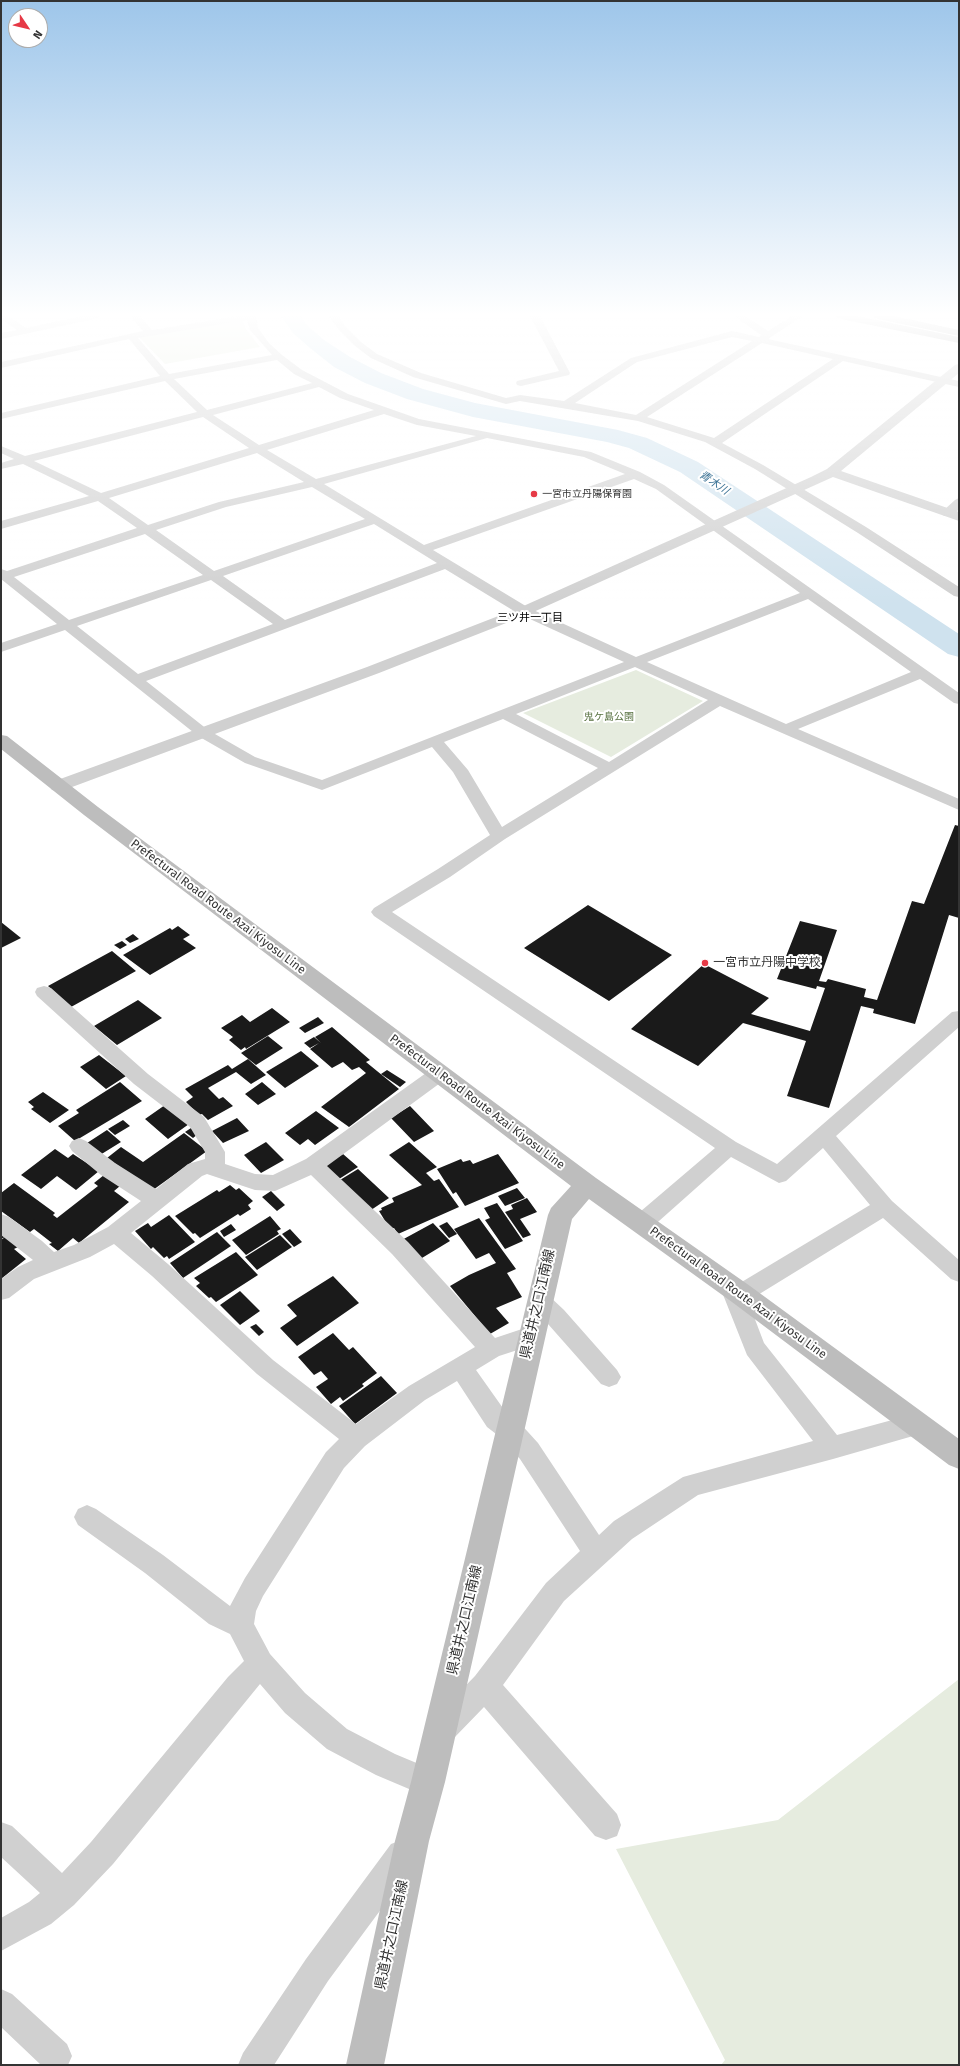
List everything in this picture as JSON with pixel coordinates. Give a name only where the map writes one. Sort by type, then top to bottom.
[{"type":"main road","name":"Prefectural Road Route Azai Kiyosu Line","points":[[1,740],[58,786],[587,1185],[736,1290],[959,1456]]},
{"type":"main road","name":"県道井之口江南線","points":[[365,2065],[412,1841],[440,1732],[530,1336],[560,1215],[587,1185]]},
{"type":"street","points":[[1,416],[16,412]]},
{"type":"street","points":[[1,525],[100,497],[378,412]]},
{"type":"street","points":[[387,412],[417,422],[587,454],[636,474],[721,523],[811,593],[959,700]]},
{"type":"street","points":[[610,412],[662,424],[714,443],[759,467],[790,492],[862,530],[956,589]]},
{"type":"street","points":[[638,418],[647,412]]},
{"type":"street","points":[[714,443],[760,412]]},
{"type":"street","points":[[58,786],[203,733],[524,611],[832,472],[905,412]]},
{"type":"street","points":[[1,466],[204,413],[258,449],[524,611],[719,700],[959,805]]},
{"type":"street","points":[[3,575],[223,504],[315,483],[487,436]]},
{"type":"street","points":[[1,449],[100,497],[284,625]]},
{"type":"street","points":[[832,472],[953,515],[959,502]]},
{"type":"street","points":[[424,549],[636,474]]},
{"type":"street","points":[[1,648],[70,626],[375,520]]},
{"type":"street","points":[[138,679],[446,564]]},
{"type":"street","points":[[3,575],[138,679],[203,733],[250,760],[322,785],[811,593]]},
{"type":"street","points":[[786,729],[922,673]]},
{"type":"street","points":[[719,700],[499,836],[444,873],[380,912],[729,1147],[779,1175],[959,1017]]},
{"type":"street","points":[[505,714],[609,768]]},
{"type":"street","points":[[435,741],[460,770],[499,836]]},
{"type":"street","points":[[44,992],[141,1078],[197,1122],[216,1152],[215,1169]]},
{"type":"street","points":[[1,1291],[26,1273],[82,1251],[116,1233],[157,1200],[172,1190],[195,1170],[207,1166],[254,1182],[275,1184],[313,1165],[440,1073]]},
{"type":"street","points":[[824,1136],[884,1206],[959,1273]]},
{"type":"street","points":[[80,1146],[108,1169],[157,1200]]},
{"type":"street","points":[[642,1223],[729,1147]]},
{"type":"street","points":[[313,1165],[400,1248],[491,1349]]},
{"type":"street","points":[[833,1448],[755,1348],[736,1290],[884,1206]]},
{"type":"street","points":[[1,1223],[34,1247],[50,1263]]},
{"type":"street","points":[[116,1233],[160,1270],[265,1366],[356,1438]]},
{"type":"street","points":[[539,1301],[556,1317],[609,1378]]},
{"type":"street","points":[[428,1782],[386,1765],[337,1739],[295,1703],[260,1664],[240,1625],[243,1608],[254,1587],[335,1460],[356,1438],[417,1393],[460,1366],[491,1349],[530,1336]]},
{"type":"street","points":[[460,1366],[496,1419],[509,1429],[529,1451],[597,1554]]},
{"type":"street","points":[[440,1732],[485,1686],[555,1592],[623,1530],[692,1485],[918,1424]]},
{"type":"street","points":[[87,1517],[154,1564],[219,1615],[240,1625]]},
{"type":"street","points":[[1,1935],[40,1913],[63,1894],[102,1853],[238,1687],[260,1664]]},
{"type":"street","points":[[485,1686],[606,1825]]},
{"type":"street","points":[[1,1837],[63,1894]]},
{"type":"street","points":[[255,2065],[317,1970],[412,1841]]},
{"type":"street","points":[[1,2005],[55,2056]]},
{"type":"green space","name":"鬼ケ島公園","points":[[636,670],[703,701],[611,757],[523,713]]},
{"type":"green space","points":[[959,1679],[959,2065],[721,2065],[725,2060],[616,1849],[778,1820]]},
{"type":"building","points":[[955,825],[959,826],[959,918],[949,915],[915,1024],[873,1013],[874,1009],[861,1006],[829,1108],[787,1096],[806,1041],[743,1023],[698,1066],[631,1029],[704,964],[769,998],[751,1014],[810,1031],[825,988],[817,986],[816,989],[777,979],[800,921],[837,930],[819,981],[826,982],[828,979],[866,989],[864,997],[877,1000],[912,901],[924,904]]},
{"type":"building","points":[[588,905],[672,955],[609,1001],[524,948]]},
{"type":"building","points":[[1,922],[21,938],[1,948]]},
{"type":"building","points":[[178,926],[190,935],[183,939],[196,948],[150,975],[123,955],[170,928],[172,930]]},
{"type":"building","points":[[133,934],[139,939],[130,943],[125,939]]},
{"type":"building","points":[[122,941],[127,945],[120,949],[114,945]]},
{"type":"building","points":[[112,951],[136,971],[71,1007],[48,986]]},
{"type":"building","points":[[138,1000],[162,1018],[117,1045],[94,1026]]},
{"type":"building","points":[[272,1008],[290,1022],[246,1049],[245,1047],[241,1050],[229,1040],[233,1037],[221,1028],[242,1015],[250,1022]]},
{"type":"building","points":[[318,1017],[324,1023],[305,1033],[299,1028]]},
{"type":"building","points":[[332,1027],[370,1060],[366,1062],[399,1089],[349,1127],[321,1107],[366,1073],[359,1067],[352,1070],[343,1062],[332,1068],[310,1049],[319,1043],[310,1048],[304,1043],[314,1037],[321,1043],[315,1037]]},
{"type":"building","points":[[268,1036],[283,1048],[256,1065],[241,1053]]},
{"type":"building","points":[[301,1051],[319,1066],[285,1088],[266,1072]]},
{"type":"building","points":[[99,1055],[126,1076],[106,1089],[80,1067]]},
{"type":"building","points":[[248,1059],[266,1075],[251,1084],[236,1072],[208,1088],[219,1099],[223,1097],[233,1106],[208,1120],[202,1114],[199,1115],[186,1102],[193,1097],[185,1089],[228,1065],[232,1069]]},
{"type":"building","points":[[387,1070],[406,1082],[400,1087],[381,1074]]},
{"type":"building","points":[[120,1082],[142,1101],[75,1141],[58,1126],[79,1113],[76,1110]]},
{"type":"building","points":[[262,1082],[276,1094],[258,1105],[245,1094]]},
{"type":"building","points":[[43,1092],[69,1110],[50,1123],[31,1109],[34,1107],[28,1102]]},
{"type":"building","points":[[165,1105],[189,1124],[168,1139],[145,1119]]},
{"type":"building","points":[[410,1106],[434,1131],[414,1142],[391,1118]]},
{"type":"building","points":[[316,1111],[339,1128],[315,1145],[308,1139],[300,1145],[285,1133]]},
{"type":"building","points":[[237,1118],[249,1131],[223,1143],[212,1131]]},
{"type":"building","points":[[123,1120],[130,1126],[115,1135],[108,1129]]},
{"type":"building","points":[[191,1128],[198,1134],[193,1138],[185,1132]]},
{"type":"building","points":[[107,1130],[121,1142],[100,1155],[87,1143]]},
{"type":"building","points":[[184,1133],[207,1151],[153,1190],[107,1158],[121,1147],[143,1162]]},
{"type":"building","points":[[266,1142],[284,1160],[261,1173],[244,1155]]},
{"type":"building","points":[[409,1142],[437,1167],[426,1173],[434,1181],[439,1179],[459,1207],[398,1234],[394,1228],[390,1229],[379,1211],[382,1210],[381,1208],[394,1202],[392,1198],[422,1185],[389,1155]]},
{"type":"building","points":[[55,1149],[68,1158],[73,1154],[99,1171],[76,1190],[57,1176],[41,1189],[21,1175]]},
{"type":"building","points":[[343,1154],[358,1167],[339,1179],[325,1165]]},
{"type":"building","points":[[498,1154],[519,1183],[465,1206],[456,1192],[453,1194],[437,1169],[461,1159],[463,1162],[470,1160],[473,1164]]},
{"type":"building","points":[[358,1169],[389,1198],[371,1210],[340,1180]]},
{"type":"building","points":[[104,1175],[120,1186],[114,1191],[129,1202],[79,1243],[73,1238],[58,1251],[49,1244],[52,1243],[34,1229],[30,1232],[1,1211],[1,1193],[14,1183],[55,1213],[53,1215],[57,1218],[98,1186],[94,1183]]},
{"type":"building","points":[[230,1185],[236,1190],[239,1188],[253,1201],[248,1205],[251,1209],[240,1216],[238,1214],[200,1238],[195,1233],[193,1234],[175,1216],[217,1190],[219,1192]]},
{"type":"building","points":[[517,1188],[525,1198],[505,1206],[498,1196]]},
{"type":"building","points":[[271,1191],[285,1205],[277,1211],[262,1197]]},
{"type":"building","points":[[527,1198],[537,1212],[520,1219],[531,1235],[523,1238],[505,1212],[513,1209],[511,1205]]},
{"type":"building","points":[[497,1203],[523,1241],[505,1249],[485,1220],[490,1218],[484,1208]]},
{"type":"building","points":[[169,1215],[195,1242],[169,1259],[167,1256],[164,1258],[153,1247],[151,1249],[135,1231],[148,1223],[151,1227]]},
{"type":"building","points":[[270,1216],[281,1229],[277,1231],[279,1234],[246,1255],[232,1240]]},
{"type":"building","points":[[479,1218],[516,1269],[507,1273],[522,1297],[496,1308],[509,1323],[490,1334],[450,1286],[469,1275],[496,1263],[489,1253],[476,1259],[454,1229]]},
{"type":"building","points":[[447,1222],[457,1234],[449,1238],[439,1226]]},
{"type":"building","points":[[433,1223],[450,1241],[417,1261],[400,1241]]},
{"type":"building","points":[[231,1224],[236,1230],[224,1237],[220,1231]]},
{"type":"building","points":[[290,1229],[302,1242],[294,1247],[282,1234]]},
{"type":"building","points":[[1,1231],[18,1247],[14,1249],[26,1259],[1,1279],[1,1240],[5,1237],[1,1239]]},
{"type":"building","points":[[217,1232],[231,1246],[183,1278],[170,1263]]},
{"type":"building","points":[[280,1235],[292,1247],[257,1270],[245,1257]]},
{"type":"building","points":[[236,1252],[258,1275],[216,1302],[211,1297],[209,1298],[196,1286],[200,1283],[194,1278]]},
{"type":"building","points":[[333,1276],[359,1303],[297,1346],[280,1328],[297,1316],[287,1305]]},
{"type":"building","points":[[240,1291],[260,1311],[240,1325],[220,1305]]},
{"type":"building","points":[[256,1324],[264,1332],[259,1336],[250,1327]]},
{"type":"building","points":[[333,1333],[349,1350],[353,1347],[377,1373],[362,1384],[364,1386],[343,1401],[340,1397],[331,1404],[316,1387],[328,1379],[321,1371],[314,1375],[298,1357]]},
{"type":"building","points":[[381,1376],[397,1393],[355,1424],[339,1406]]},
{"type":"waterway","name":"青木川","points":[[486,412],[610,435],[638,443],[689,467],[959,648]]},
{"type":"place","name":"一宮市立丹陽保育園","points":[[534,494]]},
{"type":"place","name":"一宮市立丹陽中学校","points":[[705,963]]},
{"type":"district","name":"三ツ井一丁目","points":[[530,618]]}]
